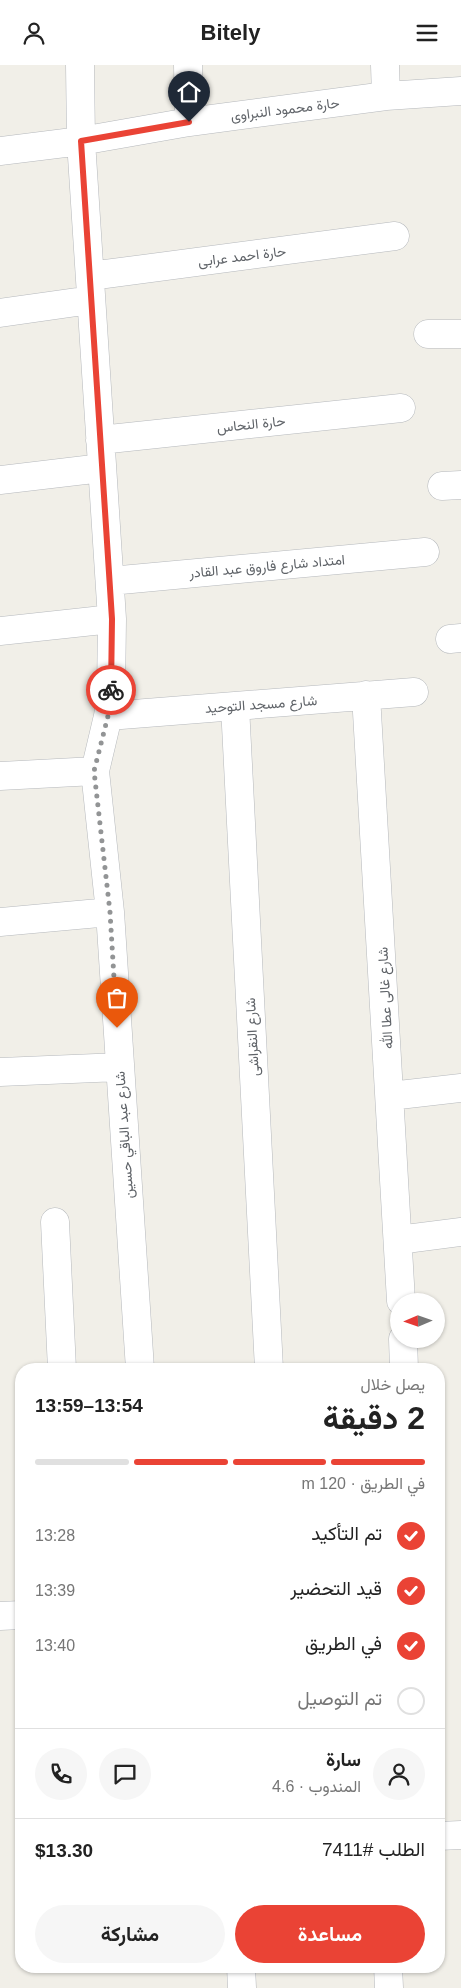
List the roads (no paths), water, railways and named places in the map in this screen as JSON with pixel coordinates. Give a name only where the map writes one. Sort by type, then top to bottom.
[{"type":"street","name":"شارع عبد الباقي حسين","points":[[80,65],[81,141],[112,619],[111,694],[108,716],[94,771],[110,912],[140,1363]]},
{"type":"street","points":[[188,65],[189,122]]},
{"type":"street","points":[[385,65],[386,96]]},
{"type":"street","name":"حارة محمود النبراوى","points":[[0,151],[81,141],[189,122],[386,96],[461,91]]},
{"type":"street","name":"حارة احمد عرابى","points":[[0,313],[90,288],[395,236]]},
{"type":"street","points":[[428,334],[461,334]]},
{"type":"street","name":"حارة النحاس","points":[[100,440],[401,408]]},
{"type":"street","points":[[0,480],[102,468]]},
{"type":"street","name":"امتداد شارع فاروق عبد القادر","points":[[110,581],[425,552]]},
{"type":"street","points":[[0,631],[112,619]]},
{"type":"street","name":"شارع مسجد التوحيد","points":[[108,716],[414,691]]},
{"type":"street","name":"شارع غالى عطا الله","points":[[366,695],[401,1293]]},
{"type":"street","name":"شارع النقراشى","points":[[235,705],[269,1363]]},
{"type":"street","points":[[0,776],[94,771]]},
{"type":"street","points":[[0,922],[110,912]]},
{"type":"street","points":[[0,1072],[120,1067]]},
{"type":"street","points":[[390,1096],[461,1087]]},
{"type":"street","points":[[55,1222],[62,1363]]},
{"type":"street","points":[[398,1240],[461,1232]]},
{"type":"street","points":[[403,1348],[404,1363]]},
{"type":"street","points":[[0,1617],[15,1616]]},
{"type":"street","points":[[445,1835],[461,1835]]},
{"type":"street","points":[[241,1973],[242,1988]]},
{"type":"street","points":[[388,1973],[389,1988]]}]
